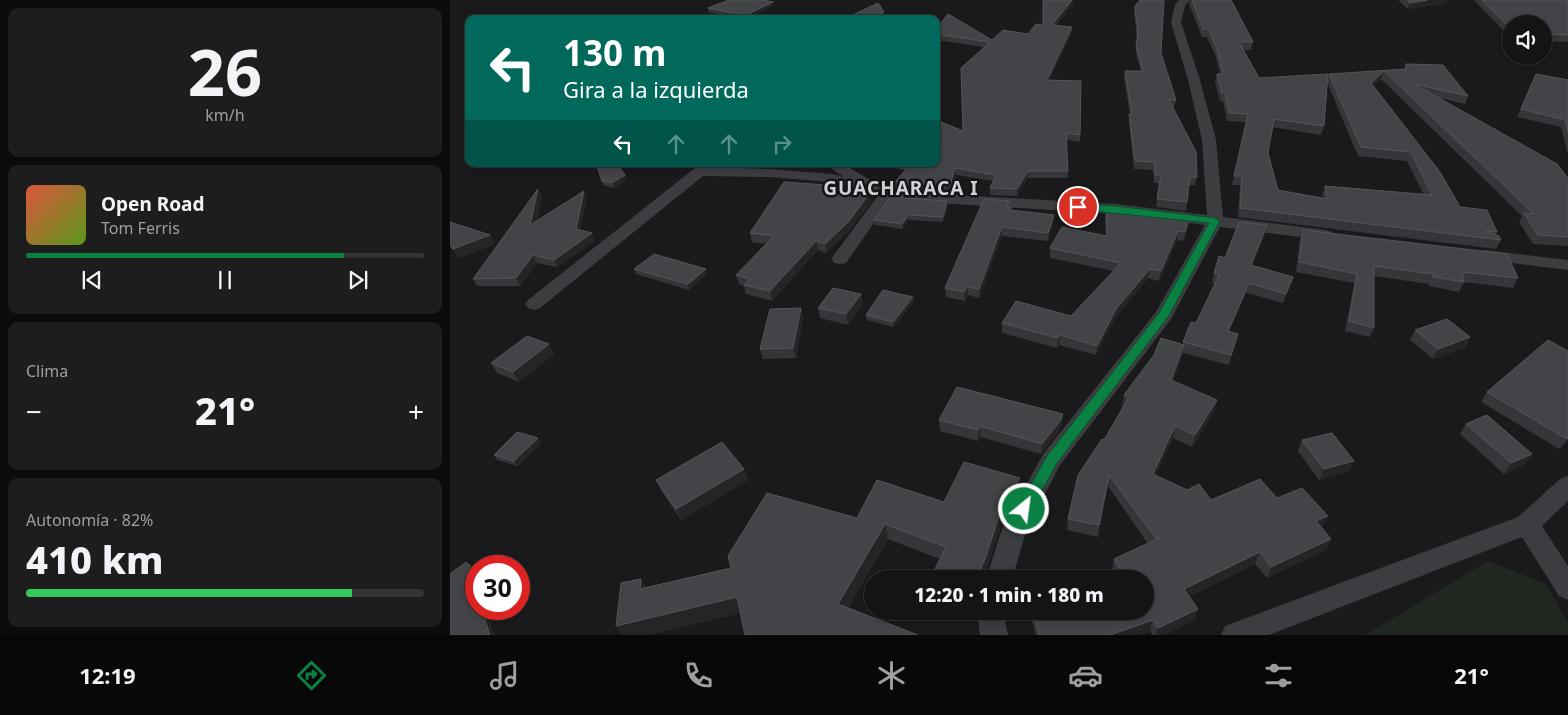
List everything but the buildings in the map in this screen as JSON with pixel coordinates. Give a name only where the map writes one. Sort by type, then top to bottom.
[{"type":"street","points":[[1002,570],[1015,526],[1052,460],[1164,315],[1215,221],[1209,140],[1194,80],[1176,22],[1180,5],[1185,0]]},
{"type":"street","points":[[838,167],[886,195]]},
{"type":"street","points":[[534,304],[700,171],[770,173],[832,178],[886,195],[1116,209],[1342,237]]},
{"type":"street","points":[[840,259],[886,195]]},
{"type":"street","points":[[1470,253],[1568,265]]},
{"type":"street","points":[[1235,635],[1527,524],[1568,486]]},
{"type":"street","points":[[1527,524],[1568,588]]},
{"type":"street","points":[[992,620],[994,635]]},
{"type":"shaded area","points":[[1488,561],[1546,584],[1568,623],[1568,635],[1365,635]]},
{"type":"district","name":"GUACHARACA I","points":[[901,188]]},
{"type":"route","points":[[1024,509],[1052,460],[1164,315],[1215,221],[1116,209],[1078,207]]}]
